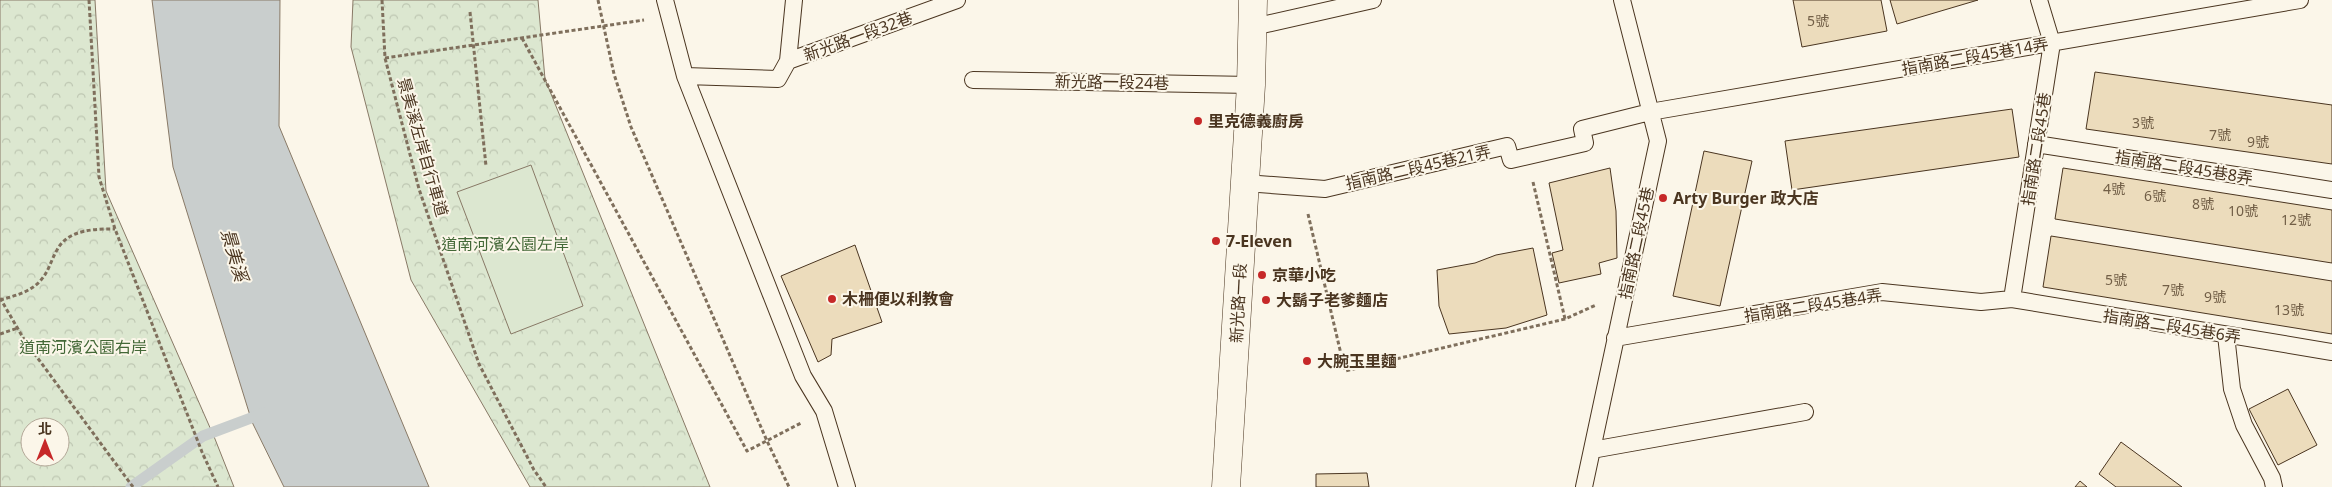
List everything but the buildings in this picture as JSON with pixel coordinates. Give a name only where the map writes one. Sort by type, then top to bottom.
[{"type":"street","name":"新光路一段","points":[[1226,487],[1251,85],[1254,0]]},
{"type":"lane","name":"新光路一段32巷","points":[[794,0],[788,62],[957,0]]},
{"type":"lane","points":[[1253,27],[1373,0]]},
{"type":"lane","name":"指南路二段45巷","points":[[1584,487],[1658,141],[1622,0]]},
{"type":"lane","name":"指南路二段45巷","points":[[2012,299],[2052,42],[2038,0]]},
{"type":"lane","name":"指南路二段45巷14弄","points":[[1650,112],[2300,0]]},
{"type":"lane","points":[[667,8],[685,76],[803,376],[824,411],[848,487]]},
{"type":"lane","points":[[685,76],[778,79],[788,62]]},
{"type":"lane","name":"新光路一段24巷","points":[[973,80],[1251,85]]},
{"type":"lane","points":[[1527,157],[1584,142],[1582,129],[1650,112]]},
{"type":"lane","name":"指南路二段45巷8弄","points":[[2036,144],[2332,190]]},
{"type":"lane","name":"指南路二段45巷21弄","points":[[1245,183],[1325,189],[1507,146],[1511,160],[1527,157]]},
{"type":"lane","name":"指南路二段45巷4弄","points":[[1615,338],[1882,292],[1981,302],[2012,299]]},
{"type":"lane","name":"指南路二段45巷6弄","points":[[2012,299],[2332,352]]},
{"type":"lane","points":[[2226,335],[2232,389],[2244,425],[2272,478],[2274,487]]},
{"type":"lane","points":[[1592,450],[1805,412]]},
{"type":"path","points":[[89,0],[99,177],[116,230],[190,423],[218,487]]},
{"type":"path","name":"景美溪左岸自行車道","points":[[382,0],[385,58],[419,189],[479,364],[534,470],[546,487]]},
{"type":"path","points":[[598,0],[602,26],[614,74],[631,126],[767,441],[789,487]]},
{"type":"path","points":[[385,58],[602,26],[667,8]]},
{"type":"path","points":[[470,12],[486,166]]},
{"type":"path","points":[[522,38],[747,451],[824,411]]},
{"type":"path","points":[[1527,157],[1565,319]]},
{"type":"path","points":[[1302,187],[1345,371],[1565,319],[1625,292]]},
{"type":"path","points":[[116,230],[88,230],[71,236],[57,248],[50,267],[40,282],[28,291],[0,299],[18,328],[133,487]]},
{"type":"path","points":[[0,334],[18,328]]},
{"type":"green space","name":"道南河濱公園右岸","points":[[0,0],[95,0],[106,191],[215,439],[234,487],[0,487]]},
{"type":"green space","name":"道南河濱公園左岸","points":[[353,0],[538,0],[545,79],[710,487],[530,487],[411,280],[351,47]]},
{"type":"green space","points":[[531,165],[583,306],[511,334],[457,192]]},
{"type":"water","name":"景美溪","points":[[152,0],[280,0],[279,126],[429,487],[284,487],[252,422],[173,167]]},
{"type":"waterway","points":[[131,487],[203,436],[264,413]]},
{"type":"place","name":"里克德義廚房","points":[[1198,121]]},
{"type":"place","name":"Arty Burger 政大店","points":[[1663,198]]},
{"type":"place","name":"7-Eleven","points":[[1216,241]]},
{"type":"place","name":"京華小吃","points":[[1262,275]]},
{"type":"place","name":"木柵便以利教會","points":[[832,299]]},
{"type":"place","name":"大鬍子老爹麵店","points":[[1266,300]]},
{"type":"place","name":"大腕玉里麵","points":[[1307,361]]}]
